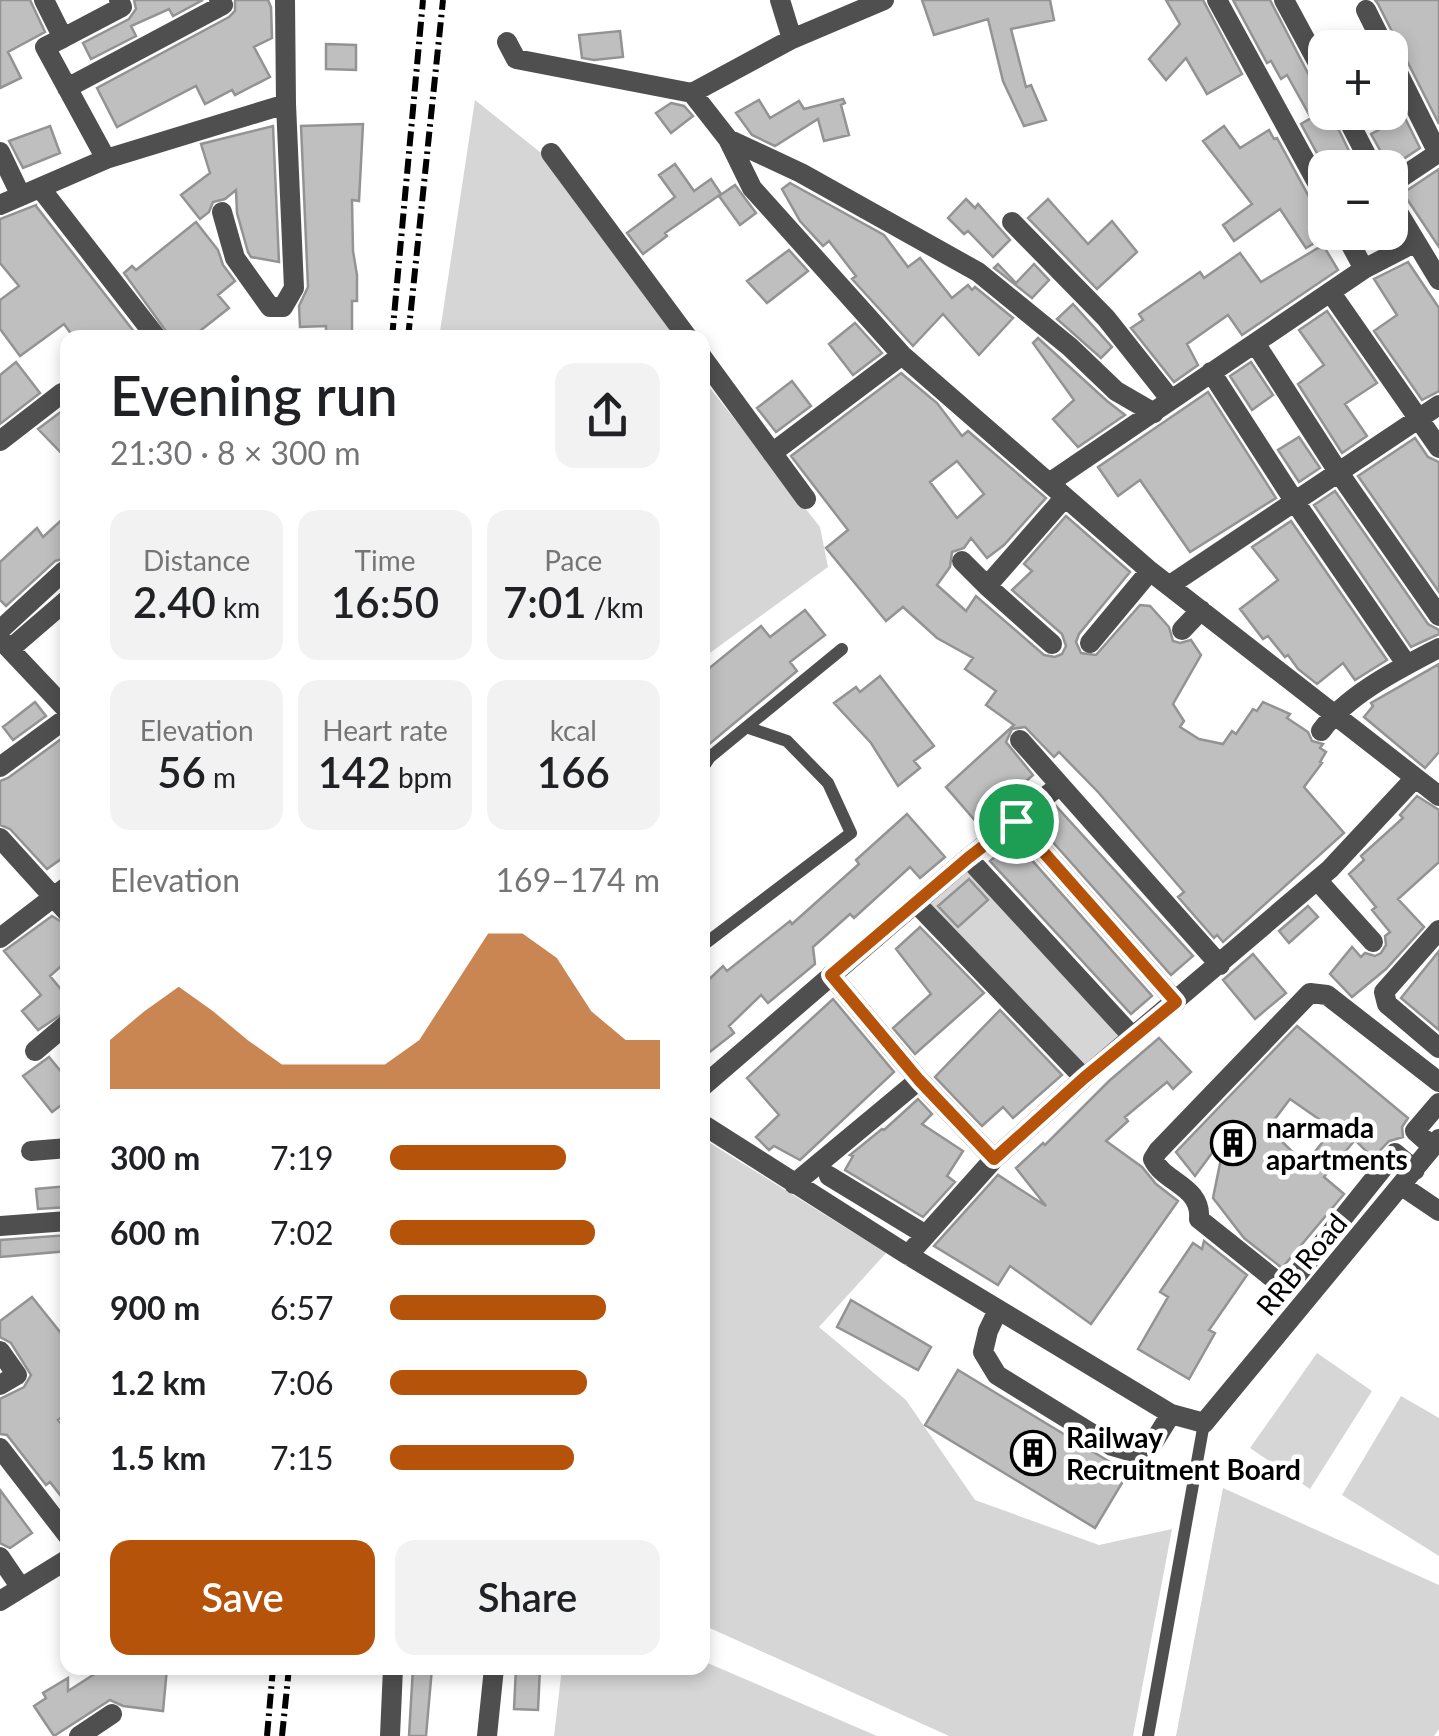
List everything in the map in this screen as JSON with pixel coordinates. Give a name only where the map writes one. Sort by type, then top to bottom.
[{"type":"street","points":[[44,0],[63,38]]},
{"type":"street","points":[[106,159],[45,47],[122,8],[119,0]]},
{"type":"street","points":[[67,88],[222,5],[220,0]]},
{"type":"street","points":[[222,212],[238,264],[270,308],[283,307],[294,288],[285,0]]},
{"type":"street","points":[[780,0],[792,39]]},
{"type":"street","points":[[508,42],[516,59],[692,93],[792,39],[884,0]]},
{"type":"street","points":[[1217,0],[1308,167]]},
{"type":"street","points":[[1284,0],[1308,44]]},
{"type":"street","points":[[1366,10],[1376,30]]},
{"type":"street","points":[[692,93],[728,138],[752,188],[902,355],[1150,571],[1201,610],[1326,723],[1439,796]]},
{"type":"street","points":[[1408,93],[1438,153],[1408,173]]},
{"type":"street","points":[[0,204],[106,159],[286,104]]},
{"type":"street","points":[[728,138],[801,173],[978,272],[1070,347],[1116,391],[1163,406]]},
{"type":"street","points":[[0,152],[150,330]]},
{"type":"street","points":[[551,153],[682,330]]},
{"type":"street","points":[[1012,222],[1106,318],[1163,406]]},
{"type":"street","points":[[1408,232],[1439,280]]},
{"type":"street","points":[[988,586],[1057,490],[1211,372],[1364,269],[1414,243]]},
{"type":"street","points":[[1354,250],[1364,269]]},
{"type":"street","points":[[1331,292],[1439,448]]},
{"type":"street","points":[[1255,344],[1439,616]]},
{"type":"street","points":[[772,453],[902,355]]},
{"type":"street","points":[[710,368],[806,499]]},
{"type":"street","points":[[1211,372],[1406,665]]},
{"type":"street","points":[[0,441],[60,395]]},
{"type":"street","points":[[1170,585],[1439,405]]},
{"type":"street","points":[[962,562],[1052,644]]},
{"type":"street","points":[[1090,643],[1150,571]]},
{"type":"street","points":[[3,640],[60,576]]},
{"type":"street","points":[[3,640],[60,605]]},
{"type":"street","points":[[1182,630],[1201,610]]},
{"type":"street","points":[[3,640],[60,705]]},
{"type":"street","points":[[1326,723],[1406,665],[1439,648]]},
{"type":"street","points":[[0,767],[60,720]]},
{"type":"street","points":[[1020,740],[1220,965]]},
{"type":"street","points":[[922,1232],[994,1159],[1084,1078],[1317,880],[1416,778]]},
{"type":"street","points":[[710,1080],[968,858],[1060,785]]},
{"type":"street","points":[[1016,821],[1176,1002]]},
{"type":"street","points":[[0,838],[60,896]]},
{"type":"street","points":[[968,858],[1132,1038]]},
{"type":"street","points":[[1317,880],[1373,942]]},
{"type":"street","points":[[0,938],[60,901]]},
{"type":"street","points":[[916,902],[1084,1078]]},
{"type":"street","points":[[1439,930],[1384,992],[1387,1004],[1439,1048]]},
{"type":"street","points":[[831,975],[919,1080],[994,1159]]},
{"type":"street","points":[[1439,1082],[1327,995],[1310,993],[1153,1159],[1198,1203],[1198,1218],[1279,1284],[1293,1280],[1439,1104]]},
{"type":"street","points":[[35,1050],[60,1029]]},
{"type":"street","points":[[794,1184],[919,1080]]},
{"type":"street","points":[[710,1129],[1170,1414],[1204,1424]]},
{"type":"street","points":[[1415,1131],[1436,1143]]},
{"type":"street","name":"RRB Road","points":[[1204,1424],[1436,1143]]},
{"type":"street","points":[[31,1152],[60,1149]]},
{"type":"street","points":[[1395,1154],[1408,1178],[1439,1211]]},
{"type":"street","points":[[908,1255],[964,1174]]},
{"type":"street","points":[[828,1176],[922,1232]]},
{"type":"street","points":[[0,1226],[60,1222]]},
{"type":"street","points":[[998,1310],[982,1352],[997,1375],[1112,1446],[1136,1453],[1154,1443],[1170,1414]]},
{"type":"street","points":[[0,1351],[17,1376],[0,1385]]},
{"type":"street","points":[[0,1448],[60,1526]]},
{"type":"street","points":[[0,1557],[22,1588]]},
{"type":"street","points":[[0,1601],[60,1564]]},
{"type":"street","points":[[390,1736],[393,1675]]},
{"type":"street","points":[[487,1736],[493,1675]]},
{"type":"street","points":[[78,1736],[112,1714]]},
{"type":"lane","points":[[710,758],[842,649]]},
{"type":"lane","points":[[710,940],[851,833],[828,783],[787,741],[750,728]]},
{"type":"lane","points":[[1148,1736],[1204,1424]]},
{"type":"shaded area","points":[[475,100],[550,160],[673,330],[440,330]]},
{"type":"shaded area","points":[[710,388],[820,527],[828,567],[710,653]]},
{"type":"shaded area","points":[[968,858],[1133,1037],[1084,1078],[916,903]]},
{"type":"shaded area","points":[[710,1143],[886,1253],[819,1327],[906,1400],[975,1500],[1099,1545],[1172,1529],[1133,1736],[949,1736],[710,1628]]},
{"type":"shaded area","points":[[1317,1353],[1372,1391],[1310,1489],[1250,1448]]},
{"type":"shaded area","points":[[1401,1396],[1439,1418],[1439,1556],[1342,1495]]},
{"type":"shaded area","points":[[1223,1488],[1439,1585],[1439,1729],[1434,1736],[1176,1736]]},
{"type":"shaded area","points":[[710,1664],[877,1736],[554,1736],[561,1675],[710,1675]]},
{"type":"building","points":[[0,0],[30,0],[45,32],[8,52],[21,78],[0,88]]},
{"type":"building","points":[[134,0],[203,0],[173,16],[169,9],[131,26],[136,36],[91,59],[83,43],[129,19],[136,9]]},
{"type":"building","points":[[235,0],[268,0],[272,38],[254,47],[270,77],[235,95],[232,90],[205,104],[196,86],[117,127],[97,88],[229,17],[235,11]]},
{"type":"building","points":[[922,0],[1050,0],[1054,20],[1011,29],[1026,87],[1031,85],[1046,120],[1024,126],[1003,81],[988,19],[934,35]]},
{"type":"building","points":[[1166,0],[1203,0],[1242,74],[1207,94],[1186,58],[1166,80],[1149,59],[1180,24]]},
{"type":"building","points":[[1233,0],[1270,0],[1308,73],[1308,113],[1287,75],[1281,79],[1271,61],[1267,63]]},
{"type":"building","points":[[1375,0],[1439,0],[1439,124],[1408,63],[1408,30],[1391,30]]},
{"type":"building","points":[[620,31],[623,57],[582,58],[579,35]]},
{"type":"building","points":[[326,44],[356,45],[356,70],[326,69]]},
{"type":"building","points":[[843,99],[849,135],[824,141],[818,119],[775,146],[752,135],[736,113],[759,100],[770,118],[799,101],[804,109]]},
{"type":"building","points":[[671,103],[684,106],[693,116],[671,133],[656,113]]},
{"type":"building","points":[[1308,120],[1308,130],[1339,130],[1349,150],[1315,150],[1301,124]]},
{"type":"building","points":[[363,124],[359,201],[352,200],[357,301],[352,301],[352,330],[300,327],[299,306],[308,287],[301,126]]},
{"type":"building","points":[[1408,124],[1420,148],[1408,156],[1408,150],[1380,150],[1371,134],[1379,130],[1408,130]]},
{"type":"building","points":[[50,126],[60,153],[23,168],[9,141]]},
{"type":"building","points":[[273,126],[279,262],[251,257],[248,252],[237,213],[236,190],[213,202],[200,219],[181,195],[210,173],[201,144]]},
{"type":"building","points":[[1224,126],[1240,148],[1269,130],[1277,138],[1308,195],[1308,247],[1280,209],[1234,241],[1223,225],[1252,204],[1203,141]]},
{"type":"building","points":[[675,164],[694,191],[711,179],[721,194],[665,233],[667,236],[643,254],[627,233],[675,197],[659,175]]},
{"type":"building","points":[[1439,169],[1439,247],[1408,200],[1408,190]]},
{"type":"building","points":[[790,183],[884,235],[908,267],[920,258],[952,298],[968,285],[972,290],[975,287],[1013,318],[979,355],[943,314],[913,346],[852,279],[856,276],[829,241],[823,246],[800,221],[782,189]]},
{"type":"building","points":[[735,185],[756,213],[740,225],[719,196]]},
{"type":"building","points":[[966,199],[975,208],[978,204],[1010,240],[993,257],[968,231],[964,234],[948,218]]},
{"type":"building","points":[[1048,199],[1088,244],[1112,221],[1137,252],[1097,289],[1028,218]]},
{"type":"building","points":[[36,205],[133,330],[68,330],[64,324],[20,356],[0,329],[0,300],[19,286],[0,263],[0,219]]},
{"type":"building","points":[[196,222],[235,281],[218,295],[229,308],[201,330],[165,330],[124,273],[132,266],[136,270]]},
{"type":"building","points":[[789,250],[808,271],[767,303],[747,281]]},
{"type":"building","points":[[1315,250],[1326,250],[1338,270],[1242,335],[1228,315],[1187,344],[1198,365],[1174,382],[1131,328],[1143,320],[1139,314],[1200,272],[1204,278],[1240,253],[1261,282]]},
{"type":"building","points":[[1408,262],[1439,308],[1439,391],[1422,400],[1374,331],[1397,315],[1374,279]]},
{"type":"building","points":[[998,264],[1016,283],[1034,264],[1049,280],[1032,298],[994,268]]},
{"type":"building","points":[[1073,304],[1112,347],[1101,358],[1057,319]]},
{"type":"building","points":[[1327,311],[1377,383],[1345,404],[1367,436],[1342,453],[1298,384],[1324,365],[1299,330]]},
{"type":"building","points":[[855,323],[882,353],[853,375],[829,344]]},
{"type":"building","points":[[1038,338],[1125,415],[1078,447],[1053,419],[1074,400],[1033,343]]},
{"type":"building","points":[[16,362],[40,393],[0,424],[0,375]]},
{"type":"building","points":[[1251,362],[1273,395],[1252,410],[1230,376]]},
{"type":"building","points":[[901,373],[937,403],[962,436],[968,431],[1046,498],[1004,545],[987,558],[971,538],[964,548],[952,552],[950,567],[937,585],[966,611],[976,596],[1044,655],[1062,654],[1066,646],[1062,634],[1012,590],[1032,571],[1024,564],[1066,516],[1130,572],[1079,634],[1076,642],[1081,653],[1096,655],[1140,605],[1150,606],[1169,627],[1173,641],[1191,640],[1201,655],[1173,704],[1184,721],[1180,727],[1199,739],[1223,744],[1263,702],[1290,714],[1287,718],[1308,732],[1312,741],[1323,744],[1320,748],[1326,752],[1322,763],[1304,787],[1344,833],[1223,942],[1217,935],[1214,938],[1178,897],[1184,892],[1098,792],[1059,752],[1054,757],[1025,727],[1012,729],[1006,742],[1033,775],[978,824],[946,787],[1014,725],[986,705],[996,691],[965,669],[973,658],[937,638],[903,607],[886,621],[826,548],[848,530],[791,456]],"holes":[[[957,461],[984,494],[957,518],[930,482]]]},
{"type":"building","points":[[792,381],[811,406],[776,432],[757,408]]},
{"type":"building","points":[[1208,392],[1276,498],[1190,552],[1140,480],[1118,496],[1098,467]]},
{"type":"building","points":[[60,412],[60,452],[38,429]]},
{"type":"building","points":[[1299,437],[1320,468],[1299,482],[1278,450]]},
{"type":"building","points":[[1415,438],[1428,457],[1439,462],[1439,592],[1358,476]]},
{"type":"building","points":[[1335,491],[1428,624],[1439,634],[1411,647],[1314,505]]},
{"type":"building","points":[[60,521],[60,559],[6,606],[0,600],[0,562],[37,528],[43,537]]},
{"type":"building","points":[[1291,521],[1387,660],[1355,680],[1343,663],[1317,684],[1288,655],[1285,657],[1268,636],[1263,639],[1240,609],[1278,580],[1252,547]]},
{"type":"building","points":[[805,610],[825,635],[790,662],[797,671],[710,743],[710,667],[761,626],[770,637]]},
{"type":"building","points":[[1439,664],[1439,752],[1425,768],[1364,717],[1373,706],[1371,703]]},
{"type":"building","points":[[880,676],[934,746],[914,761],[920,768],[898,786],[871,743],[834,703],[856,687],[860,692]]},
{"type":"building","points":[[35,702],[46,716],[13,740],[3,727]]},
{"type":"building","points":[[60,740],[60,860],[47,869],[10,829],[0,825],[0,781]]},
{"type":"building","points":[[1417,796],[1439,810],[1439,862],[1398,899],[1424,927],[1386,969],[1352,997],[1330,974],[1352,947],[1361,957],[1365,953],[1381,953],[1386,945],[1385,936],[1390,932],[1349,874],[1364,860],[1361,856],[1403,818],[1400,815]]},
{"type":"building","points":[[1056,806],[1193,956],[1171,975],[1035,822]]},
{"type":"building","points":[[907,814],[945,857],[920,878],[910,867],[854,918],[850,914],[813,947],[815,964],[768,1003],[761,995],[729,1026],[734,1033],[710,1052],[710,978],[723,966],[727,971],[790,921],[792,924],[859,864],[856,860]]},
{"type":"building","points":[[1014,840],[1152,996],[1131,1014],[990,861]]},
{"type":"building","points":[[969,879],[988,900],[958,927],[938,906]]},
{"type":"building","points":[[1308,906],[1318,917],[1289,943],[1279,931]]},
{"type":"building","points":[[52,916],[60,921],[60,967],[50,976],[60,988],[60,1015],[38,1030],[22,1011],[41,995],[4,951]]},
{"type":"building","points":[[920,927],[984,993],[915,1054],[893,1028],[931,994],[896,949]]},
{"type":"building","points":[[1439,951],[1439,1030],[1401,998]]},
{"type":"building","points":[[1253,954],[1286,993],[1255,1019],[1223,980]]},
{"type":"building","points":[[833,999],[894,1072],[800,1160],[774,1146],[769,1150],[756,1137],[779,1115],[747,1078]]},
{"type":"building","points":[[1000,1010],[1062,1075],[1013,1118],[1003,1107],[982,1126],[935,1077]]},
{"type":"building","name":"narmada apartments","points":[[1297,1026],[1408,1118],[1402,1127],[1403,1137],[1389,1141],[1373,1158],[1355,1140],[1324,1177],[1344,1194],[1282,1268],[1244,1238],[1213,1198],[1226,1134],[1195,1176],[1176,1152]],"holes":[[[1290,1099],[1333,1129],[1305,1164],[1268,1128]]]},
{"type":"building","points":[[1159,1038],[1191,1072],[1173,1089],[1167,1082],[1125,1117],[1128,1121],[1106,1141],[1142,1167],[1178,1201],[1091,1324],[1010,1266],[998,1285],[934,1246],[998,1175],[1046,1206],[1016,1168]]},
{"type":"building","points":[[49,1057],[60,1070],[60,1106],[52,1112],[23,1076]]},
{"type":"building","points":[[918,1099],[932,1114],[922,1124],[963,1151],[947,1176],[955,1182],[923,1217],[845,1170],[853,1156],[850,1155]]},
{"type":"building","points":[[60,1187],[60,1208],[38,1209],[36,1189]]},
{"type":"building","points":[[60,1236],[60,1252],[0,1257],[0,1240]]},
{"type":"building","points":[[1204,1241],[1247,1275],[1209,1330],[1215,1333],[1189,1379],[1138,1349],[1168,1297],[1160,1292],[1193,1243],[1202,1249]]},
{"type":"building","points":[[32,1297],[60,1332],[60,1495],[50,1482],[46,1485],[7,1435],[0,1434],[0,1399],[24,1387],[31,1375],[11,1343],[0,1337],[0,1321]]},
{"type":"building","points":[[851,1300],[931,1347],[918,1370],[837,1327]]},
{"type":"building","name":"Railway Recruitment Board","points":[[958,1370],[1128,1473],[1095,1528],[925,1425]]},
{"type":"building","points":[[0,1490],[32,1533],[10,1548],[0,1543]]},
{"type":"building","points":[[93,1675],[166,1675],[163,1711],[123,1706],[110,1700],[54,1736],[34,1706],[46,1698],[43,1693],[68,1678],[68,1691]]},
{"type":"building","points":[[413,1675],[431,1675],[426,1736],[409,1736]]},
{"type":"building","points":[[516,1675],[540,1675],[538,1710],[514,1709]]},
{"type":"railway","points":[[393,330],[423,0]]},
{"type":"railway","points":[[409,330],[443,0]]},
{"type":"railway","points":[[267,1736],[272,1675]]},
{"type":"railway","points":[[282,1736],[288,1675]]},
{"type":"place","name":"narmada apartments","points":[[1233,1143]]},
{"type":"place","name":"Railway Recruitment Board","points":[[1033,1453]]},
{"type":"route","points":[[1016,821],[1176,1002],[994,1159],[919,1080],[831,975],[1016,821]]}]
